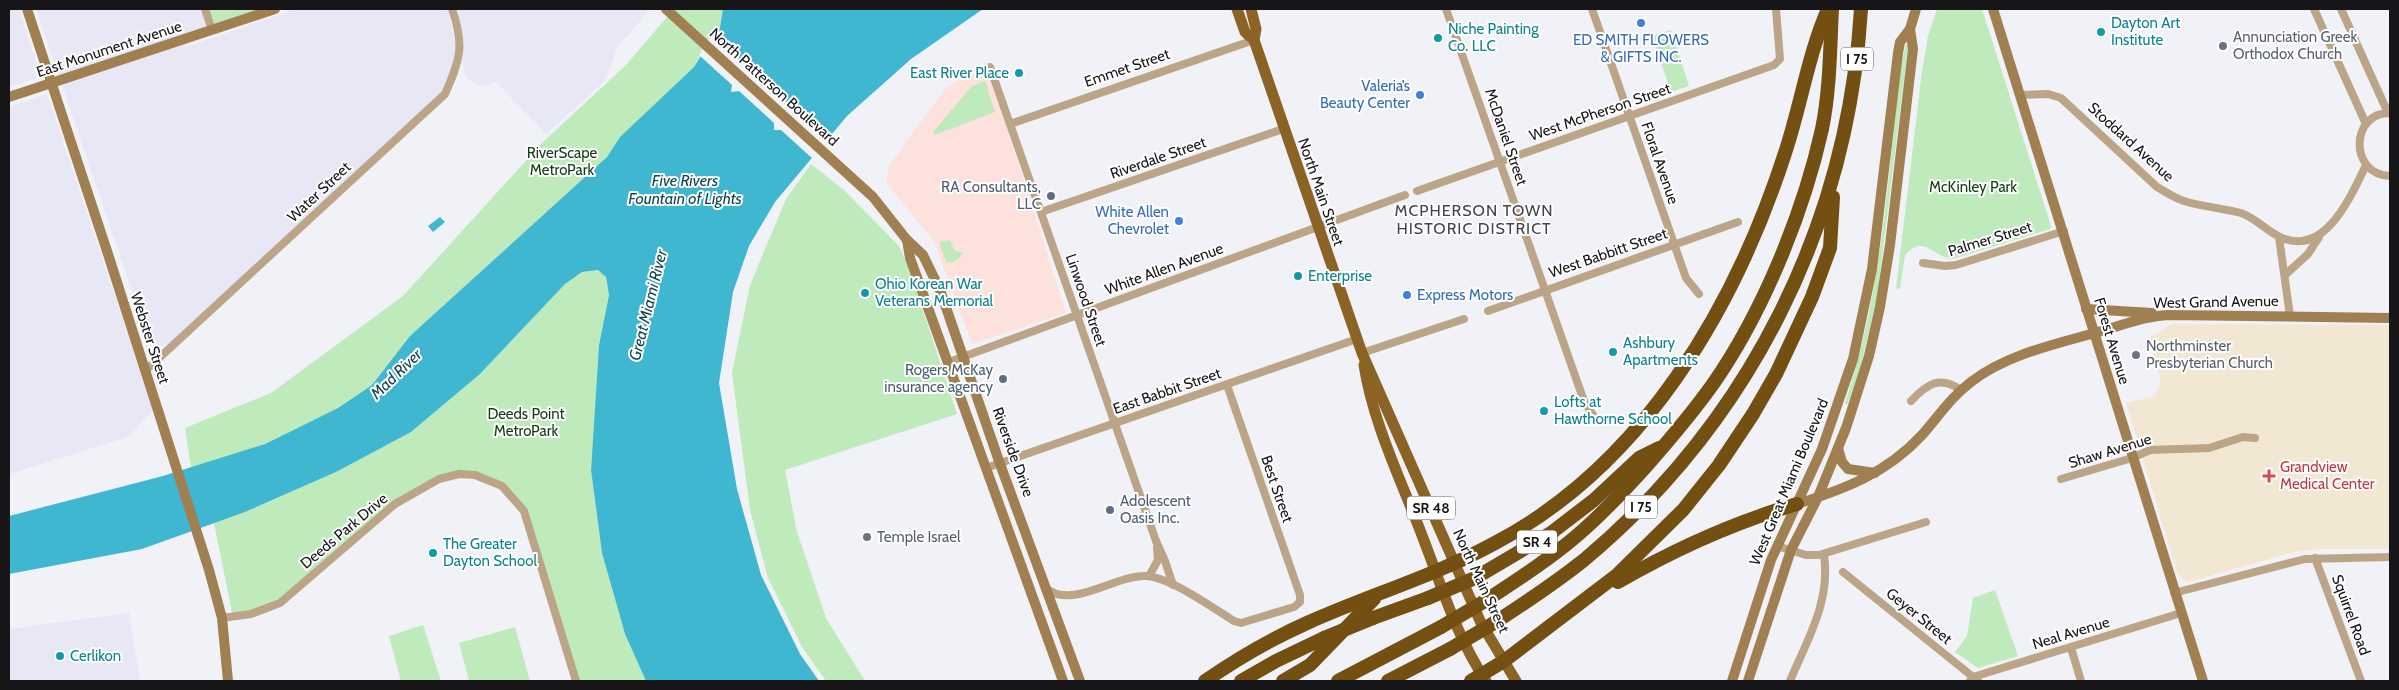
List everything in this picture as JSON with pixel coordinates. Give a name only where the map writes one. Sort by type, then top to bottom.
[{"type":"highway","points":[[1205,681],[1251,652],[1305,624],[1456,563],[1496,543],[1535,520],[1566,498],[1621,445],[1660,398],[1712,323],[1764,215],[1796,118],[1817,35],[1828,9]]},
{"type":"highway","name":"I 75","points":[[1338,681],[1441,627],[1485,601],[1562,548],[1628,488],[1714,382],[1766,290],[1797,215],[1822,129],[1827,93],[1832,9]]},
{"type":"highway","name":"I 75","points":[[1388,681],[1450,649],[1494,623],[1584,560],[1634,514],[1692,450],[1740,386],[1770,334],[1802,264],[1834,179],[1850,109],[1861,9]]},
{"type":"highway","points":[[1480,679],[1595,592],[1639,555],[1683,510],[1719,465],[1762,398],[1812,297],[1830,248],[1834,179]]},
{"type":"highway","name":"SR 4","points":[[1241,681],[1276,661],[1324,638],[1475,578],[1551,533],[1594,500],[1639,458],[1664,446]]},
{"type":"highway","points":[[1595,592],[1607,589],[1665,556],[1717,531],[1797,504]]},
{"type":"highway","points":[[1283,681],[1310,665],[1369,602],[1385,592]]},
{"type":"main road","name":"Webster Street","points":[[27,9],[209,570],[222,618],[228,681]]},
{"type":"main road","name":"East Monument Avenue","points":[[9,97],[275,9]]},
{"type":"main road","name":"North Patterson Boulevard","points":[[667,9],[860,186]]},
{"type":"main road","name":"North Main Street","points":[[1237,9],[1245,32],[1254,40]]},
{"type":"main road","name":"North Main Street","points":[[1251,9],[1256,29],[1254,40],[1283,129],[1362,353],[1481,623],[1516,681]]},
{"type":"main road","name":"West Great Miami Boulevard","points":[[1732,681],[1777,546],[1814,468],[1833,422],[1858,338],[1876,240],[1898,53],[1900,42],[1910,29],[1916,9]]},
{"type":"main road","name":"Forest Avenue","points":[[1993,9],[2064,231],[2132,458],[2203,681]]},
{"type":"main road","name":"West Great Miami Boulevard","points":[[1748,681],[1791,550],[1818,497],[1838,448],[1863,377],[1883,289],[1913,49],[1910,29]]},
{"type":"main road","name":"Riverside Drive","points":[[860,186],[883,208],[906,240],[923,255],[932,271],[964,357],[1000,464],[1080,681]]},
{"type":"main road","name":"Riverside Drive","points":[[906,240],[910,258],[1063,681]]},
{"type":"main road","points":[[2086,309],[2168,315]]},
{"type":"main road","name":"West Grand Avenue","points":[[1797,504],[1856,484],[1876,473],[1912,445],[1961,390],[1979,376],[2000,365],[2094,333],[2152,316],[2168,315],[2390,318]]},
{"type":"main road","name":"North Main Street","points":[[1362,353],[1367,386],[1382,431],[1460,635],[1480,679]]},
{"type":"main road","points":[[1838,448],[1842,462],[1848,469],[1876,473]]},
{"type":"street","points":[[205,9],[212,30]]},
{"type":"street","name":"Water Street","points":[[145,371],[445,94],[459,63],[457,25],[452,9]]},
{"type":"street","name":"McDaniel Street","points":[[1446,9],[1584,402],[1593,415]]},
{"type":"street","name":"Floral Avenue","points":[[1592,9],[1686,278],[1699,294]]},
{"type":"street","name":"West McPherson Street","points":[[1416,191],[1774,65],[1780,59],[1776,9]]},
{"type":"street","points":[[2314,9],[2366,124]]},
{"type":"street","points":[[2341,9],[2389,113],[2376,116],[2366,124],[2359,140],[2359,149],[2366,165],[2374,172],[2390,176]]},
{"type":"street","name":"Emmet Street","points":[[1010,124],[1254,40]]},
{"type":"street","name":"Linwood Street","points":[[990,68],[1156,542],[1166,561],[1173,585]]},
{"type":"street","name":"Stoddard Avenue","points":[[2021,95],[2048,94],[2061,98],[2157,187],[2184,201],[2250,216],[2279,237]]},
{"type":"street","name":"Riverdale Street","points":[[1041,212],[1283,129]]},
{"type":"street","points":[[2285,275],[2308,254],[2320,235],[2352,196],[2366,165]]},
{"type":"street","points":[[1318,228],[1404,195]]},
{"type":"street","name":"West Babbitt Street","points":[[1488,311],[1738,222]]},
{"type":"street","name":"White Allen Avenue","points":[[949,362],[1318,228]]},
{"type":"street","name":"Palmer Street","points":[[1923,264],[1956,265],[2064,231]]},
{"type":"street","points":[[2290,316],[2279,237],[2303,241],[2320,235]]},
{"type":"street","points":[[1362,353],[1464,319]]},
{"type":"street","name":"East Babbit Street","points":[[986,468],[1357,339]]},
{"type":"street","points":[[1911,401],[1926,387],[1941,382],[1953,384],[1961,390]]},
{"type":"street","name":"Best Street","points":[[1173,585],[1240,623],[1294,607],[1300,602],[1300,595],[1227,385]]},
{"type":"street","name":"Shaw Avenue","points":[[2061,479],[2132,458],[2150,450],[2209,448],[2243,436],[2254,438]]},
{"type":"street","name":"Deeds Park Drive","points":[[222,618],[251,614],[280,603],[395,504],[439,479],[459,474],[489,480],[502,486],[515,500],[528,522],[546,576],[576,681]]},
{"type":"street","points":[[1777,546],[1806,555],[1824,554],[1926,522]]},
{"type":"street","name":"Linwood Street","points":[[1149,576],[1158,560],[1156,542]]},
{"type":"street","points":[[1790,681],[1824,595],[1826,577],[1824,554]]},
{"type":"street","points":[[2174,593],[2306,559],[2390,557]]},
{"type":"street","name":"Squirrel Road","points":[[2316,558],[2361,681]]},
{"type":"street","name":"Geyer Street","points":[[1843,572],[1974,680]]},
{"type":"street","points":[[1047,589],[1054,594],[1066,596],[1126,578],[1149,576],[1173,585]]},
{"type":"street","name":"Neal Avenue","points":[[1974,680],[2181,613]]},
{"type":"street","points":[[2071,648],[2081,681]]},
{"type":"shaded area","points":[[9,9],[19,9],[40,74],[36,78],[9,87]]},
{"type":"shaded area","points":[[36,9],[201,9],[206,25],[183,48],[296,9],[447,9],[456,44],[455,62],[442,92],[382,150],[170,342],[162,346],[154,345],[148,338]]},
{"type":"shaded area","points":[[456,9],[651,9],[618,46],[604,82],[546,134],[495,81],[486,86],[478,86],[465,76],[463,35]]},
{"type":"shaded area","points":[[986,62],[1066,313],[972,344],[934,241],[886,183],[890,164],[945,89]]},
{"type":"shaded area","points":[[47,94],[153,410],[128,437],[9,474],[9,107]]},
{"type":"shaded area","name":"Grandview Medical Center","points":[[2172,324],[2390,325],[2390,549],[2321,549],[2294,552],[2188,582],[2178,575],[2126,403],[2155,396],[2161,380],[2148,339]]},
{"type":"shaded area","points":[[129,613],[140,681],[9,681],[9,629]]},
{"type":"green space","points":[[205,9],[274,9],[212,30]]},
{"type":"green space","name":"RiverScape MetroPark","points":[[674,9],[723,9],[720,27],[694,67],[620,137],[607,157],[410,336],[372,385],[338,408],[265,444],[191,468],[185,428],[271,393],[403,296],[542,143],[625,66]]},
{"type":"green space","name":"McKinley Park","points":[[1937,9],[1982,9],[2051,226],[2050,229],[1953,259],[1946,258],[1924,246],[1918,246],[1905,255],[1900,288],[1896,289],[1922,71],[1928,36]]},
{"type":"green space","points":[[1671,30],[1689,86],[1671,92],[1652,36]]},
{"type":"green space","points":[[1906,44],[1908,46],[1877,299],[1858,377],[1847,405],[1845,403],[1867,321],[1882,238],[1900,69]]},
{"type":"green space","points":[[985,81],[995,112],[934,135],[933,132],[972,86]]},
{"type":"green space","points":[[811,164],[844,190],[899,246],[910,271],[957,414],[785,470],[797,532],[826,618],[865,681],[826,681],[802,647],[768,578],[750,510],[732,373],[750,285],[786,199]]},
{"type":"green space","points":[[950,240],[954,250],[963,253],[956,260],[946,262],[939,242]]},
{"type":"green space","name":"Deeds Point MetroPark","points":[[598,270],[606,277],[609,295],[599,345],[591,470],[602,553],[625,634],[646,681],[576,681],[528,521],[515,500],[489,480],[449,475],[395,504],[290,596],[233,617],[214,523],[245,512],[336,472],[411,432],[480,374],[565,284],[582,272]]},
{"type":"green space","points":[[1995,590],[2018,656],[1978,668],[1955,652],[1967,636],[1973,598]]},
{"type":"green space","points":[[423,625],[441,681],[401,681],[389,636]]},
{"type":"green space","points":[[515,627],[530,681],[469,681],[459,643]]},
{"type":"water","points":[[723,9],[983,9],[911,59],[847,116],[775,202],[749,246],[733,292],[719,383],[737,489],[761,575],[800,654],[819,681],[646,681],[625,634],[602,553],[591,470],[599,345],[609,295],[606,277],[598,270],[582,272],[565,284],[480,374],[411,432],[336,472],[245,512],[142,549],[9,574],[9,516],[163,476],[265,444],[338,408],[372,385],[410,336],[607,157],[620,137],[694,67],[720,27]]},
{"type":"water","points":[[440,217],[445,222],[433,232],[428,226]]},
{"type":"pier","points":[[712,34],[748,67],[754,67],[755,73],[790,105],[796,105],[797,112],[829,141],[814,160],[781,130],[774,130],[774,123],[739,91],[731,92],[732,85],[699,55]]},
{"type":"place","name":"ED SMITH FLOWERS & GIFTS INC.","points":[[1641,23]]},
{"type":"place","name":"Dayton Art Institute","points":[[2101,32]]},
{"type":"place","name":"Niche Painting Co. LLC","points":[[1438,38]]},
{"type":"place","name":"Annunciation Greek Orthodox Church","points":[[2223,46]]},
{"type":"place","name":"East River Place","points":[[1019,73]]},
{"type":"place","name":"Valeria’s Beauty Center","points":[[1420,95]]},
{"type":"place","name":"RA Consultants, LLC","points":[[1051,196]]},
{"type":"place","name":"White Allen Chevrolet","points":[[1179,221]]},
{"type":"place","name":"Enterprise","points":[[1298,276]]},
{"type":"place","name":"Ohio Korean War Veterans Memorial","points":[[865,293]]},
{"type":"place","name":"Express Motors","points":[[1407,295]]},
{"type":"place","name":"Ashbury Apartments","points":[[1613,352]]},
{"type":"place","name":"Northminster Presbyterian Church","points":[[2136,355]]},
{"type":"place","name":"Rogers McKay insurance agency","points":[[1003,379]]},
{"type":"place","name":"Lofts at Hawthorne School","points":[[1544,411]]},
{"type":"place","name":"Grandview Medical Center","points":[[2269,476]]},
{"type":"place","name":"Adolescent Oasis Inc.","points":[[1110,510]]},
{"type":"place","name":"Temple Israel","points":[[867,537]]},
{"type":"place","name":"The Greater Dayton School","points":[[433,553]]},
{"type":"place","name":"Cerlikon","points":[[60,656]]},
{"type":"district","name":"MCPHERSON TOWN HISTORIC DISTRICT","points":[[1474,219]]},
{"type":"water label","name":"Five Rivers Fountain of Lights","points":[[685,189]]},
{"type":"water label","name":"Great Miami River","points":[[648,305]]},
{"type":"water label","name":"Mad River","points":[[396,374]]}]
